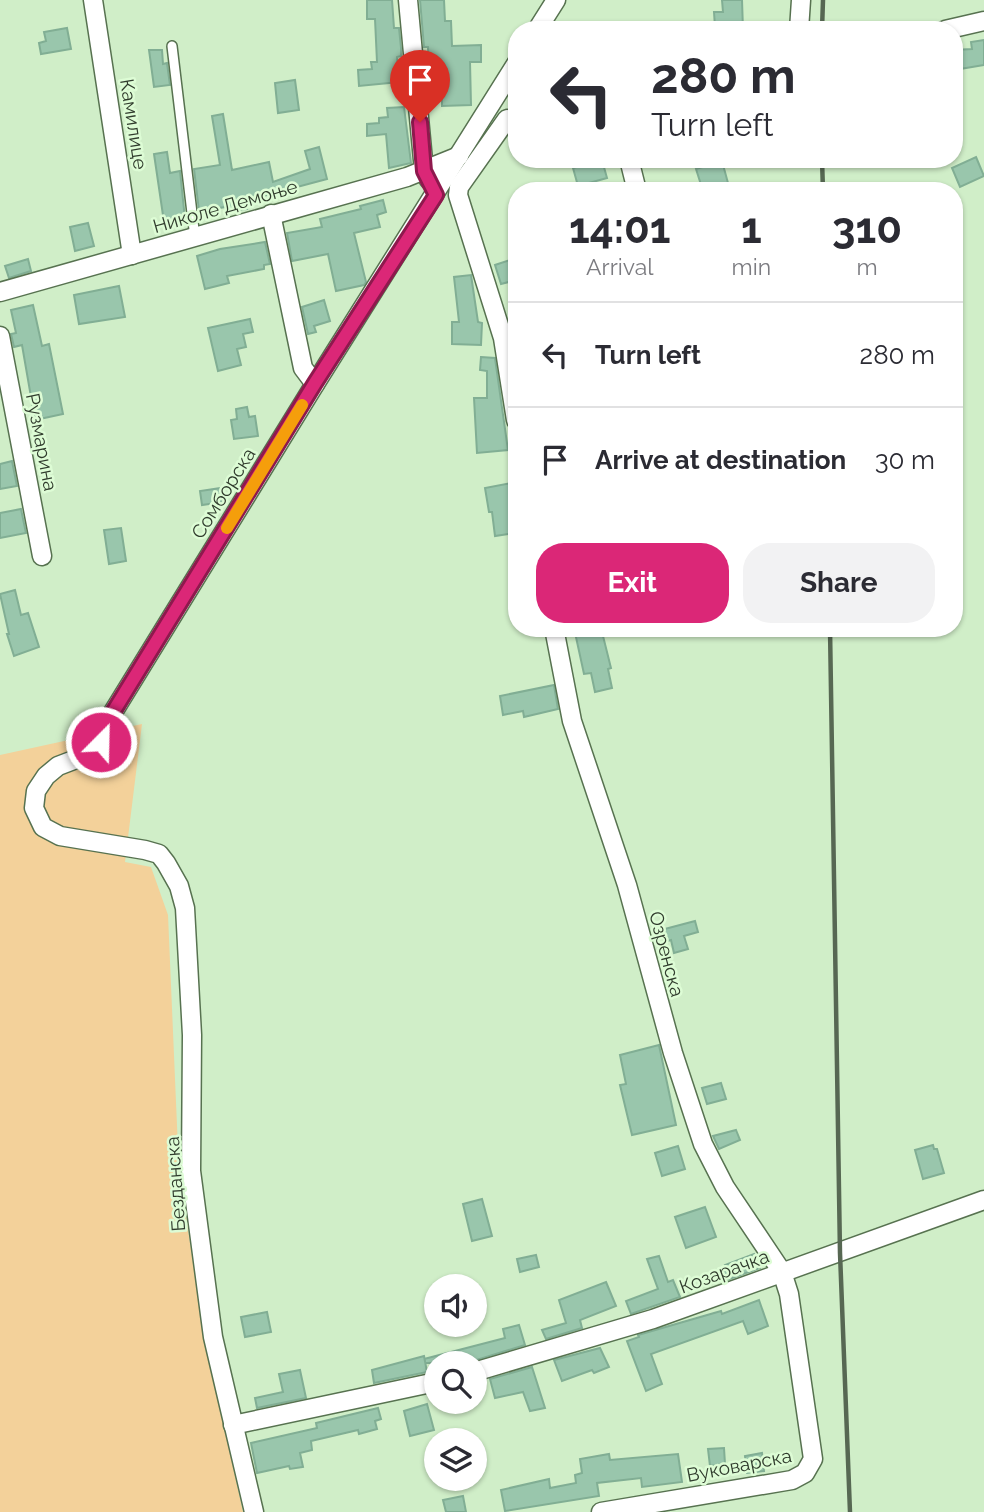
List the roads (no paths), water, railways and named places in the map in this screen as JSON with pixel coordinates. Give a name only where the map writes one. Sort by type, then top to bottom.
[{"type":"street","name":"Камилице","points":[[93,0],[132,255]]},
{"type":"street","points":[[408,0],[424,171],[436,195]]},
{"type":"street","points":[[542,21],[555,0]]},
{"type":"street","points":[[799,21],[800,0]]},
{"type":"street","points":[[963,26],[984,21]]},
{"type":"street","name":"Сомборска","points":[[159,854],[71,839],[47,830],[35,815],[36,791],[52,771],[84,757],[101,742],[107,722],[315,383],[508,77]]},
{"type":"street","points":[[490,106],[508,117]]},
{"type":"street","points":[[508,125],[459,187],[458,195],[503,338],[508,370]]},
{"type":"street","name":"Николе Демоње","points":[[0,292],[424,171],[461,155]]},
{"type":"street","points":[[271,214],[303,368],[315,383]]},
{"type":"street","name":"Рузмарина","points":[[0,336],[42,556]]},
{"type":"street","name":"Озренска","points":[[556,637],[572,721],[627,885],[673,1053],[703,1144],[725,1187],[782,1272]]},
{"type":"street","name":"Безданска","points":[[159,854],[179,886],[185,908],[192,1035],[191,1171],[213,1337],[254,1512]]},
{"type":"street","name":"Козарачка","points":[[487,1368],[653,1319],[984,1200]]},
{"type":"street","name":"Вуковарска","points":[[601,1512],[792,1480],[805,1473],[813,1459],[789,1294],[782,1272]]},
{"type":"street","points":[[233,1425],[424,1385]]},
{"type":"lane","points":[[172,46],[195,238]]},
{"type":"railway","points":[[822,21],[823,0]]},
{"type":"railway","points":[[822,168],[823,182]]},
{"type":"railway","points":[[830,637],[840,1253],[850,1512]]}]
